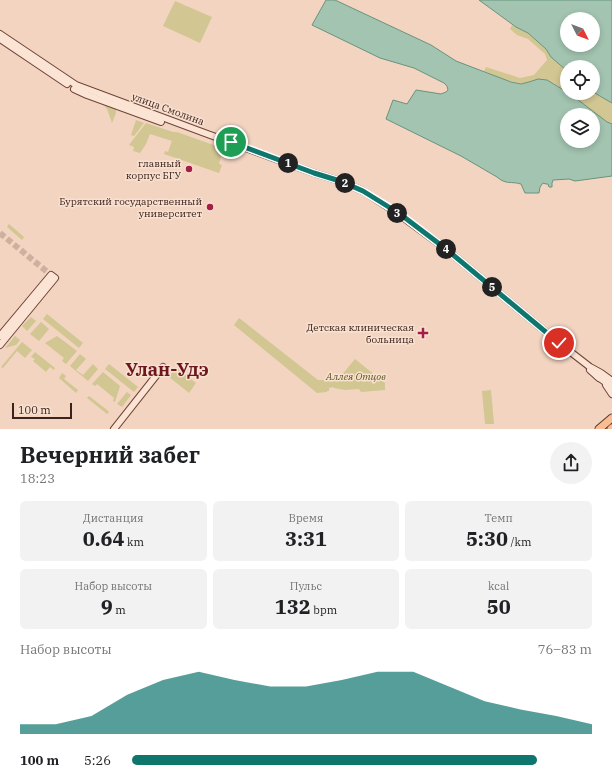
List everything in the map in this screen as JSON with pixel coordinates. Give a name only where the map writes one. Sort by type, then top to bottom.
[{"type":"main road","name":"улица Смолина","points":[[0,34],[76,86],[314,173],[340,181],[363,191],[400,214],[446,249],[559,343],[590,367],[612,381]]},
{"type":"main road","points":[[0,39],[74,89],[206,138],[342,185],[361,194],[411,227],[459,265],[602,380],[612,394]]},
{"type":"main road","points":[[0,336],[12,325],[53,277]]},
{"type":"main road","points":[[0,345],[12,325]]},
{"type":"main road","points":[[114,429],[163,367]]},
{"type":"main road","name":"улица Смолина","points":[[590,367],[612,388]]},
{"type":"main road","points":[[598,429],[609,420],[612,413]]},
{"type":"green space","points":[[175,1],[212,17],[200,43],[163,26]]},
{"type":"green space","points":[[512,25],[528,33],[546,49],[551,57],[560,65],[560,87],[543,79],[525,83],[515,82],[484,71],[486,67],[520,78],[534,75],[547,60],[545,54],[528,39],[517,35],[510,29]]},
{"type":"green space","points":[[600,96],[612,103],[612,124],[600,117],[600,108],[589,108],[578,100],[600,100]]},
{"type":"green space","points":[[101,101],[116,108],[116,113],[112,123],[107,109]]},
{"type":"green space","points":[[136,120],[144,123],[134,136],[131,135]]},
{"type":"green space","points":[[146,123],[177,132],[233,152],[231,159],[221,156],[219,164],[222,165],[219,173],[164,154],[165,151],[168,152],[172,141],[150,134],[140,153],[133,151],[134,147],[129,145]]},
{"type":"green space","points":[[9,224],[24,237],[22,240],[7,227]]},
{"type":"green space","points":[[47,314],[83,343],[79,348],[43,319]]},
{"type":"green space","points":[[31,317],[36,321],[27,331],[22,326]]},
{"type":"green space","name":"Аллея Отцов","points":[[239,318],[318,380],[327,380],[330,377],[340,377],[355,359],[385,383],[385,390],[361,392],[359,389],[345,390],[334,387],[329,388],[329,391],[327,392],[317,393],[234,325]]},
{"type":"green space","points":[[41,322],[49,329],[39,341],[30,334]]},
{"type":"green space","points":[[15,336],[20,340],[16,345],[5,348]]},
{"type":"green space","points":[[57,336],[77,351],[66,364],[62,361],[64,358],[45,343]]},
{"type":"green space","points":[[22,342],[32,350],[25,358],[17,351],[3,368],[1,367]]},
{"type":"green space","points":[[35,352],[55,368],[54,370],[50,367],[46,372],[33,361],[35,359],[31,357]]},
{"type":"green space","points":[[80,354],[86,359],[76,370],[83,375],[93,364],[98,369],[88,381],[70,366]]},
{"type":"green space","points":[[109,364],[138,387],[134,392],[105,369]]},
{"type":"green space","points":[[176,367],[196,383],[189,393],[169,377]]},
{"type":"green space","points":[[103,372],[120,386],[115,402],[113,401],[114,398],[97,384],[95,386],[92,384]]},
{"type":"green space","points":[[62,373],[66,376],[64,379],[78,390],[76,393],[59,378]]},
{"type":"green space","points":[[491,390],[494,424],[485,424],[482,391]]},
{"type":"green space","points":[[127,392],[131,395],[122,407],[117,404]]},
{"type":"green space","points":[[89,396],[109,412],[107,414],[87,398]]},
{"type":"shaded area","points":[[326,0],[335,0],[431,45],[456,61],[511,82],[521,84],[538,79],[547,80],[560,88],[560,100],[578,100],[589,108],[560,108],[560,148],[600,148],[600,117],[612,124],[612,176],[575,181],[569,179],[553,180],[552,187],[549,187],[548,184],[543,183],[540,187],[539,193],[525,193],[521,184],[503,181],[461,156],[386,119],[393,100],[407,104],[416,90],[441,94],[448,90],[444,83],[414,68],[380,58],[312,25]]},
{"type":"shaded area","points":[[479,0],[612,0],[612,103],[600,96],[600,60],[560,60],[560,65],[551,57],[546,49],[528,33],[516,27]]},
{"type":"tunnel","points":[[0,233],[51,275]]},
{"type":"place","name":"главный корпус БГУ","points":[[189,169]]},
{"type":"place","name":"Бурятский государственный университет","points":[[210,207]]},
{"type":"place","name":"Детская клиническая больница","points":[[423,333]]},
{"type":"district","name":"Улан-Удэ","points":[[167,369]]},
{"type":"route","points":[[231,142],[314,173],[340,181],[376,198],[400,214],[446,249],[559,343]]}]
